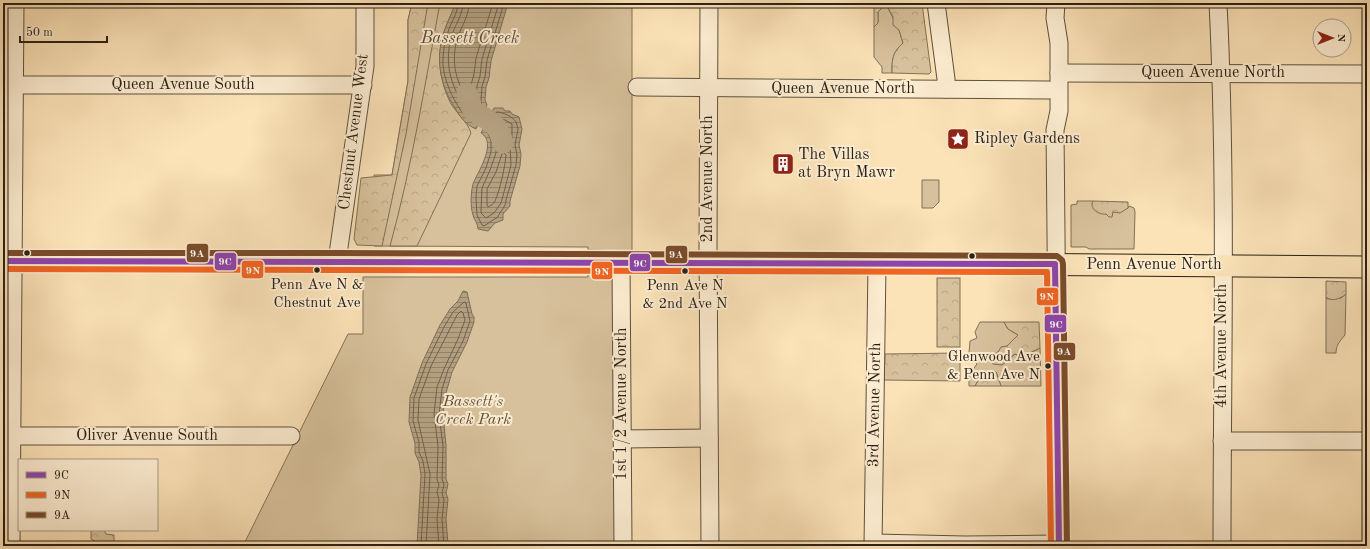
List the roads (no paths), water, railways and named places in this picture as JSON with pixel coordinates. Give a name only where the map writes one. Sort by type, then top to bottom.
[{"type":"main road","name":"Penn Avenue North","points":[[8,261],[708,262],[1367,267]]},
{"type":"street","points":[[12,546],[7,436],[8,85],[15,3]]},
{"type":"street","name":"Chestnut Avenue West","points":[[345,261],[365,66],[365,3]]},
{"type":"street","name":"2nd Avenue North","points":[[709,3],[708,262],[710,546]]},
{"type":"street","points":[[936,3],[946,89]]},
{"type":"street","name":"4th Avenue North","points":[[1218,3],[1221,73],[1222,546]]},
{"type":"street","points":[[874,544],[1059,545],[1055,130],[1059,111],[1059,43],[1056,10]]},
{"type":"street","points":[[1055,130],[1050,113],[1048,59],[1056,10]]},
{"type":"street","name":"Queen Avenue North","points":[[1059,73],[1367,74]]},
{"type":"street","name":"Queen Avenue South","points":[[8,85],[363,85]]},
{"type":"street","name":"Queen Avenue North","points":[[637,87],[1048,90]]},
{"type":"street","name":"1st 1/2 Avenue North","points":[[621,262],[623,546]]},
{"type":"street","name":"3rd Avenue North","points":[[874,544],[877,264]]},
{"type":"street","name":"Oliver Avenue South","points":[[7,436],[290,436]]},
{"type":"street","points":[[622,439],[709,438]]},
{"type":"street","points":[[1222,441],[1367,441]]},
{"type":"water","name":"Bassett Creek","points":[[455,3],[508,3],[491,61],[489,78],[486,87],[485,100],[487,105],[476,129],[461,118],[445,89],[440,69],[440,49],[442,39]]},
{"type":"water","points":[[494,108],[503,108],[505,111],[510,111],[512,114],[519,117],[522,129],[519,145],[521,154],[520,166],[510,201],[510,206],[503,214],[503,220],[495,223],[488,231],[478,229],[471,207],[471,199],[473,184],[482,166],[487,151],[486,138],[481,133]]},
{"type":"water","points":[[463,291],[467,292],[474,322],[467,342],[452,372],[444,400],[443,415],[446,445],[446,479],[448,484],[446,493],[448,499],[446,519],[448,546],[417,546],[421,475],[419,462],[415,453],[415,443],[409,422],[410,397],[422,363],[440,325],[450,309],[458,301]]},
{"type":"waterway","name":"Bassett Creek","points":[[467,93],[473,111],[489,120],[496,127],[503,143]]},
{"type":"place","name":"Ripley Gardens","points":[[958,139]]},
{"type":"place","name":"The Villas at Bryn Mawr","points":[[783,164]]},
{"type":"place","name":"Penn Ave N & Chestnut Ave","points":[[317,270]]},
{"type":"place","name":"Penn Ave N & 2nd Ave N","points":[[685,271]]},
{"type":"place","name":"Glenwood Ave & Penn Ave N","points":[[1048,366]]},
{"type":"park label","name":"Bassett's Creek Park","points":[[473,411]]}]
